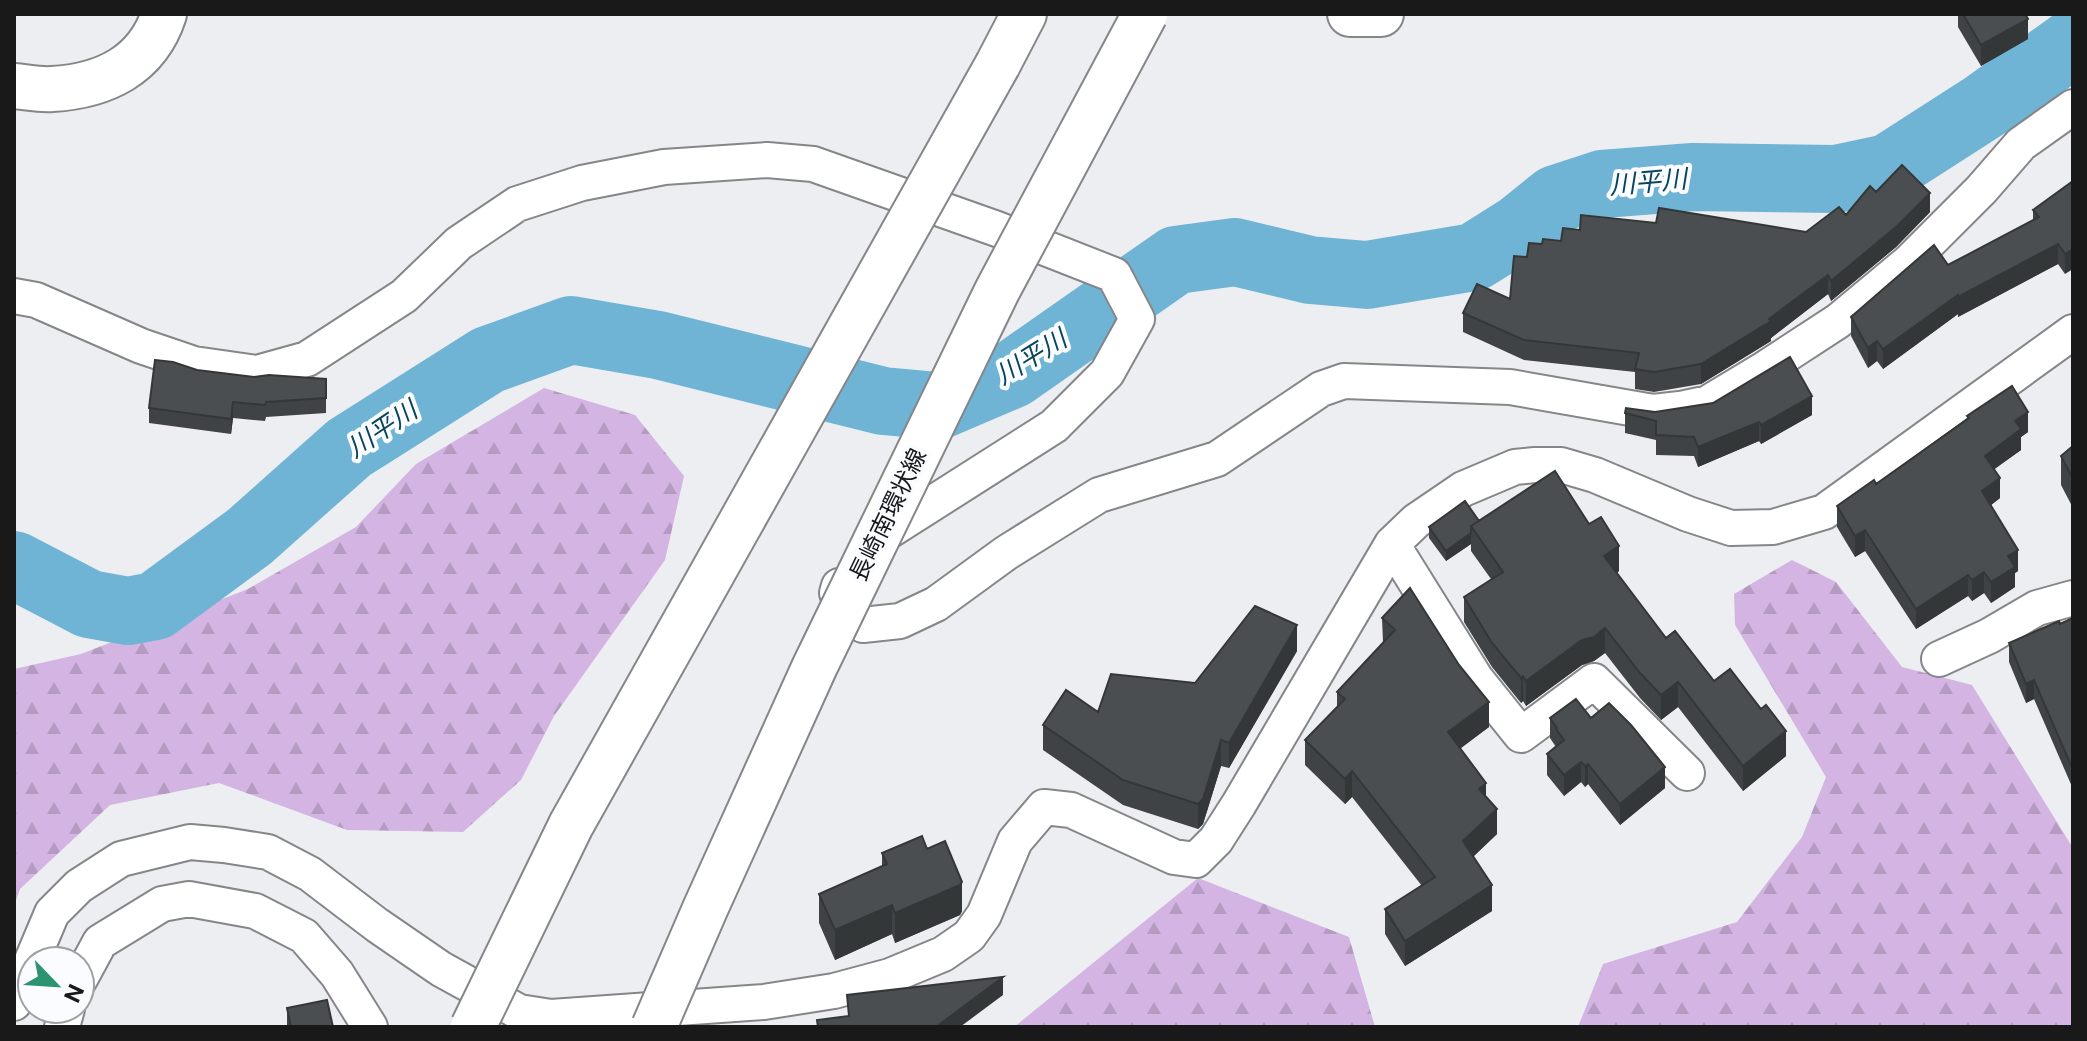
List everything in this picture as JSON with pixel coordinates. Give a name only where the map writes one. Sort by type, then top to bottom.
[{"type":"highway","points":[[14,86],[49,90],[94,84],[142,55],[157,35],[164,14]]},
{"type":"highway","points":[[473,1027],[571,825],[1024,14]]},
{"type":"highway","name":"長崎南環状線","points":[[654,1027],[814,668],[997,291],[1145,14]]},
{"type":"highway","points":[[1350,14],[1381,14]]},
{"type":"highway","points":[[680,1027],[720,910],[814,668]]},
{"type":"street","points":[[14,296],[36,300],[141,346],[194,364],[257,373],[307,359],[319,352],[404,296],[459,243],[517,204],[582,183],[664,167],[767,160],[813,164],[997,229],[1114,275],[1137,319],[1107,373],[1054,426],[856,552],[837,593],[844,609],[863,625],[900,621],[936,604],[1006,553],[1099,495],[1217,459],[1321,389],[1344,381],[1510,387],[1653,412],[1708,403],[1838,321],[1909,262],[1981,190],[2021,144],[2073,107]]},
{"type":"street","points":[[14,1003],[52,913],[79,886],[121,859],[190,842],[268,852],[310,874],[377,925],[521,1020],[764,1002],[834,991],[890,976],[943,954],[969,936],[984,915],[1015,841],[1044,807],[1071,810],[1174,857],[1196,860],[1216,840],[1239,804],[1392,544],[1416,521],[1463,489],[1515,467],[1561,465],[1595,475],[1688,514],[1731,528],[1773,527],[1824,512],[2073,332]]},
{"type":"street","points":[[1392,544],[1476,679],[1521,735],[1594,681],[1687,773]]},
{"type":"street","points":[[1939,659],[1989,636],[2037,608],[2073,598]]},
{"type":"street","points":[[96,949],[100,942],[162,904],[189,899],[255,911],[304,936],[337,974],[370,1027]]},
{"type":"green space","points":[[544,388],[635,415],[684,476],[665,560],[554,716],[521,780],[463,832],[347,830],[219,783],[110,805],[20,889],[14,906],[14,669],[81,654],[248,589],[356,527],[416,464]]},
{"type":"green space","points":[[1792,560],[1836,582],[1902,667],[1972,685],[2073,848],[2073,1027],[1578,1027],[1603,964],[1737,922],[1802,837],[1826,777],[1735,625],[1734,594]]},
{"type":"green space","points":[[1198,878],[1349,937],[1375,1027],[1014,1027]]},
{"type":"building","points":[[1963,14],[2025,14],[2028,19],[1981,45]]},
{"type":"building","points":[[1902,165],[1930,193],[1896,227],[1831,281],[1828,275],[1769,319],[1771,321],[1701,364],[1654,372],[1635,369],[1639,353],[1524,340],[1463,313],[1477,284],[1510,299],[1514,256],[1527,257],[1529,243],[1542,244],[1543,239],[1561,241],[1563,228],[1580,230],[1581,215],[1656,223],[1659,208],[1806,232],[1839,207],[1846,215],[1870,186],[1876,192]]},
{"type":"building","points":[[2073,181],[2073,249],[2065,254],[2058,244],[1958,295],[1883,349],[1877,341],[1868,348],[1851,317],[1934,245],[1948,265],[2039,217],[2033,210]]},
{"type":"building","points":[[1790,357],[1812,396],[1761,425],[1759,422],[1698,447],[1694,437],[1656,435],[1656,421],[1625,413],[1626,408],[1655,412],[1713,403]]},
{"type":"building","points":[[155,360],[197,370],[254,377],[269,375],[326,379],[326,398],[266,402],[265,405],[233,402],[231,419],[149,408]]},
{"type":"building","points":[[2012,386],[2028,412],[2015,421],[2021,429],[1985,456],[2000,478],[1982,491],[2018,550],[2008,556],[2015,567],[1991,582],[1984,572],[1972,580],[1968,575],[1916,609],[1865,530],[1855,536],[1837,506],[1874,480],[1876,484]]},
{"type":"building","points":[[2073,446],[2073,479],[2061,456]]},
{"type":"building","points":[[1555,471],[1589,524],[1601,517],[1619,546],[1604,556],[1666,638],[1675,631],[1714,681],[1730,669],[1761,709],[1766,705],[1786,731],[1743,766],[1678,682],[1661,695],[1605,628],[1594,637],[1582,640],[1526,681],[1492,643],[1464,597],[1503,572],[1471,526]]},
{"type":"building","points":[[1465,501],[1479,521],[1471,526],[1471,533],[1446,551],[1429,527]]},
{"type":"building","points":[[1410,588],[1459,665],[1489,702],[1448,732],[1486,783],[1479,789],[1497,809],[1463,841],[1492,885],[1405,941],[1385,909],[1435,877],[1352,771],[1345,779],[1305,740],[1345,699],[1337,692],[1395,630],[1382,618]]},
{"type":"building","points":[[1255,606],[1297,625],[1229,743],[1221,740],[1203,799],[1198,804],[1123,780],[1043,725],[1066,690],[1098,712],[1111,674],[1195,683]]},
{"type":"building","points":[[2073,618],[2073,770],[2034,680],[2026,684],[2009,643]]},
{"type":"building","points":[[1576,699],[1591,718],[1609,703],[1665,767],[1620,804],[1588,764],[1585,766],[1581,762],[1564,775],[1547,754],[1564,740],[1550,718]]},
{"type":"building","points":[[922,836],[927,849],[945,841],[962,882],[960,885],[895,913],[892,905],[835,930],[819,894],[887,864],[882,853]]},
{"type":"building","points":[[1003,977],[936,1027],[818,1027],[817,1020],[849,1016],[847,995]]},
{"type":"building","points":[[327,1000],[333,1027],[291,1027],[287,1008]]},
{"type":"waterway","name":"川平川","points":[[14,565],[89,604],[128,611],[155,606],[249,537],[349,448],[488,360],[571,330],[658,345],[883,401],[938,406],[1013,374],[1176,260],[1235,252],[1310,270],[1367,275],[1474,257],[1520,228],[1556,199],[1602,184],[1693,177],[1836,179],[1888,168],[1986,105],[2073,43]]}]
